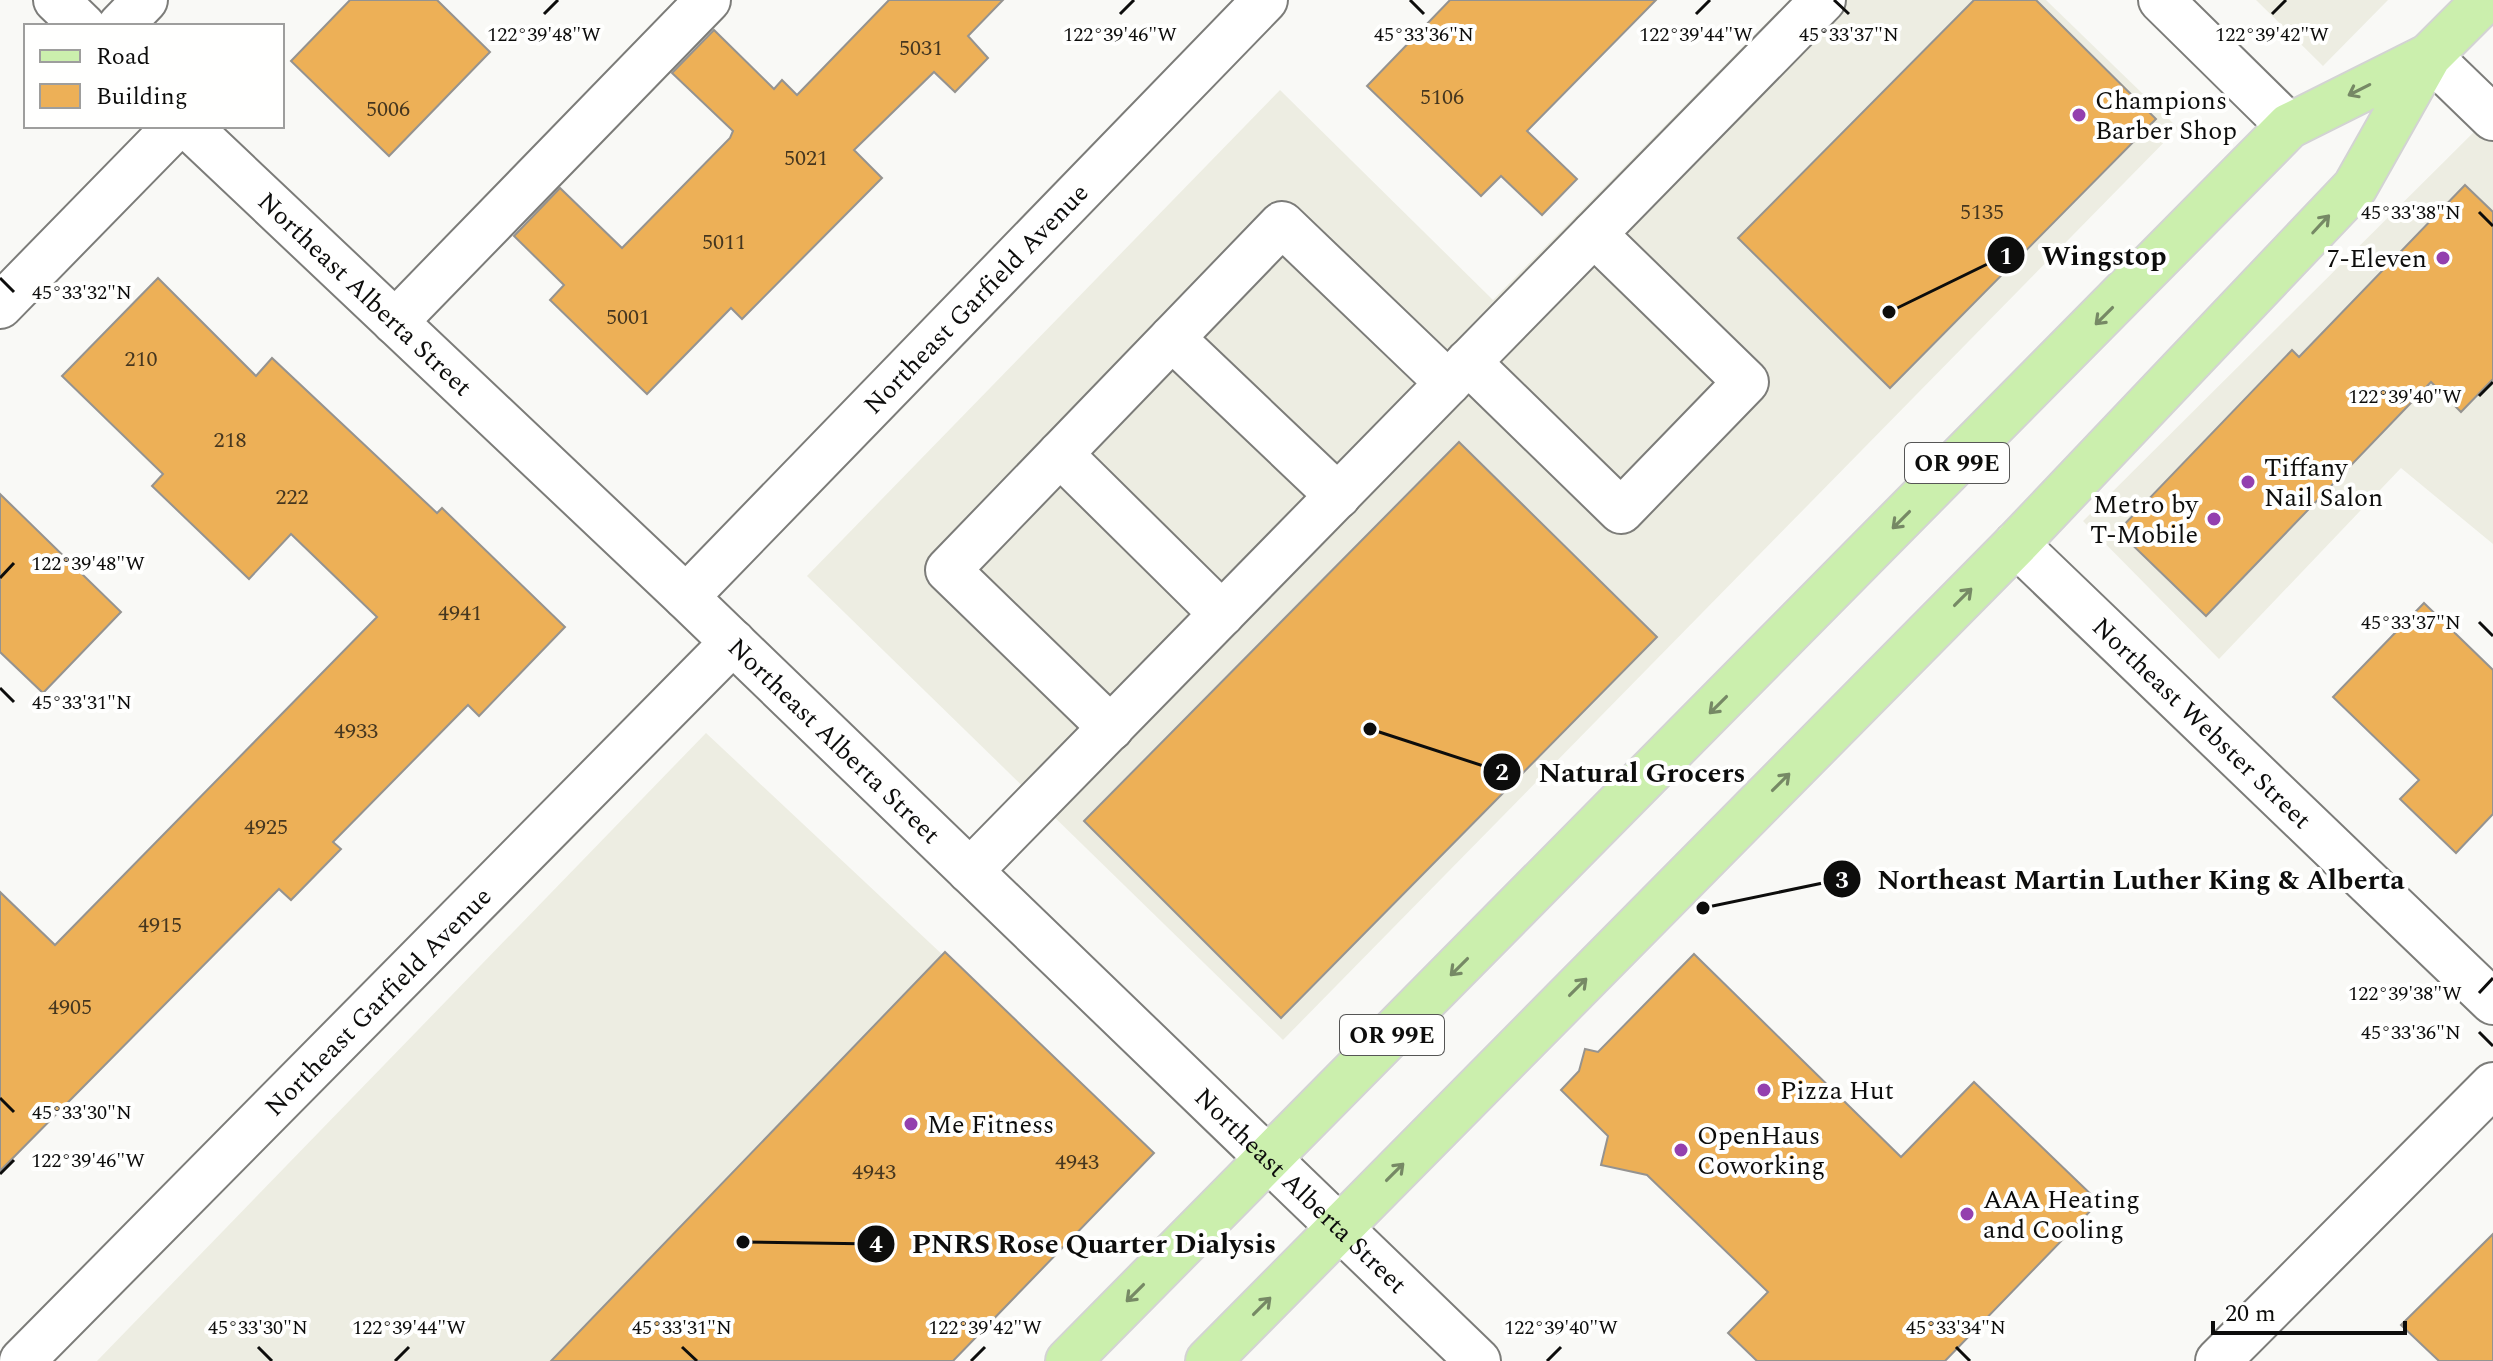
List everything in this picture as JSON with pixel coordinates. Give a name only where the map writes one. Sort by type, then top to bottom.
[{"type":"main road","name":"OR 99E","points":[[1208,1361],[2016,544],[2355,187],[2429,56],[2485,0]]},
{"type":"main road","name":"OR 99E","points":[[1068,1361],[2289,126],[2429,56]]},
{"type":"street","points":[[56,0],[81,24]]},
{"type":"street","points":[[122,24],[145,0]]},
{"type":"street","points":[[395,322],[708,0]]},
{"type":"street","name":"Northeast Garfield Avenue","points":[[686,597],[1265,0]]},
{"type":"street","points":[[970,871],[1823,0]]},
{"type":"street","points":[[2161,0],[2289,126]]},
{"type":"street","points":[[2429,56],[2493,118]]},
{"type":"street","points":[[0,306],[174,128]]},
{"type":"street","name":"Northeast Alberta Street","points":[[190,128],[686,597],[1478,1361]]},
{"type":"street","points":[[1111,728],[948,570],[1282,224],[1621,511],[1746,382],[1594,234]]},
{"type":"street","points":[[1172,338],[1338,496]]},
{"type":"street","points":[[1060,454],[1222,614]]},
{"type":"street","name":"Northeast Webster Street","points":[[2016,544],[2493,1002]]},
{"type":"street","name":"Northeast Garfield Avenue","points":[[22,1361],[733,642]]},
{"type":"street","points":[[2218,1361],[2493,1085]]},
{"type":"shaded area","points":[[1789,0],[2046,0],[2178,128],[1283,1040],[807,576],[1280,90],[1493,300]]},
{"type":"shaded area","points":[[2256,0],[2388,0],[2323,66]]},
{"type":"shaded area","points":[[2493,113],[2493,544],[2401,468],[2219,659],[2083,521]]},
{"type":"shaded area","points":[[706,733],[1154,1153],[953,1361],[97,1361]]},
{"type":"building","points":[[350,0],[437,0],[490,52],[389,156],[291,61]]},
{"type":"building","points":[[889,0],[1003,0],[968,36],[988,58],[955,92],[934,72],[854,150],[882,178],[742,319],[731,308],[647,394],[550,300],[564,285],[514,236],[560,188],[622,248],[730,138],[733,131],[672,73],[714,30],[774,89],[782,80],[797,95]]},
{"type":"building","points":[[1450,0],[1656,0],[1527,131],[1577,179],[1542,215],[1501,176],[1481,196],[1367,86]]},
{"type":"building","points":[[1974,0],[2036,0],[2156,119],[1890,388],[1738,238]]},
{"type":"building","points":[[2465,185],[2493,212],[2493,379],[2461,412],[2431,382],[2206,616],[2118,531],[2292,350],[2299,357]]},
{"type":"building","points":[[158,278],[256,376],[272,358],[437,513],[442,508],[565,627],[479,716],[468,705],[333,842],[341,849],[291,900],[279,889],[0,1171],[0,892],[55,945],[377,617],[291,534],[249,579],[152,486],[163,474],[62,376]]},
{"type":"building","points":[[1459,442],[1657,637],[1281,1018],[1084,821]]},
{"type":"building","points":[[0,494],[121,612],[43,693],[0,652]]},
{"type":"building","points":[[2424,603],[2493,670],[2493,814],[2456,853],[2400,799],[2419,780],[2333,697]]},
{"type":"building","points":[[945,952],[1154,1153],[953,1361],[551,1361]]},
{"type":"building","points":[[1694,954],[1901,1157],[1974,1082],[2099,1202],[1945,1361],[1757,1361],[1728,1333],[1768,1292],[1647,1175],[1601,1165],[1608,1136],[1561,1090],[1579,1071],[1585,1049],[1598,1052]]},
{"type":"building","points":[[2493,1234],[2493,1361],[2439,1361],[2401,1325]]},
{"type":"place","name":"Champions Barber Shop","points":[[2079,115]]},
{"type":"place","name":"7-Eleven","points":[[2443,258]]},
{"type":"place","name":"Wingstop","points":[[1889,312]]},
{"type":"place","name":"Tiffany Nail Salon","points":[[2248,482]]},
{"type":"place","name":"Metro by T-Mobile","points":[[2214,519]]},
{"type":"place","name":"Natural Grocers","points":[[1370,729]]},
{"type":"place","name":"Northeast Martin Luther King & Alberta","points":[[1703,908]]},
{"type":"place","name":"Pizza Hut","points":[[1764,1090]]},
{"type":"place","name":"Me Fitness","points":[[911,1124]]},
{"type":"place","name":"OpenHaus Coworking","points":[[1681,1150]]},
{"type":"place","name":"AAA Heating and Cooling","points":[[1967,1214]]},
{"type":"place","name":"PNRS Rose Quarter Dialysis","points":[[743,1242]]}]
